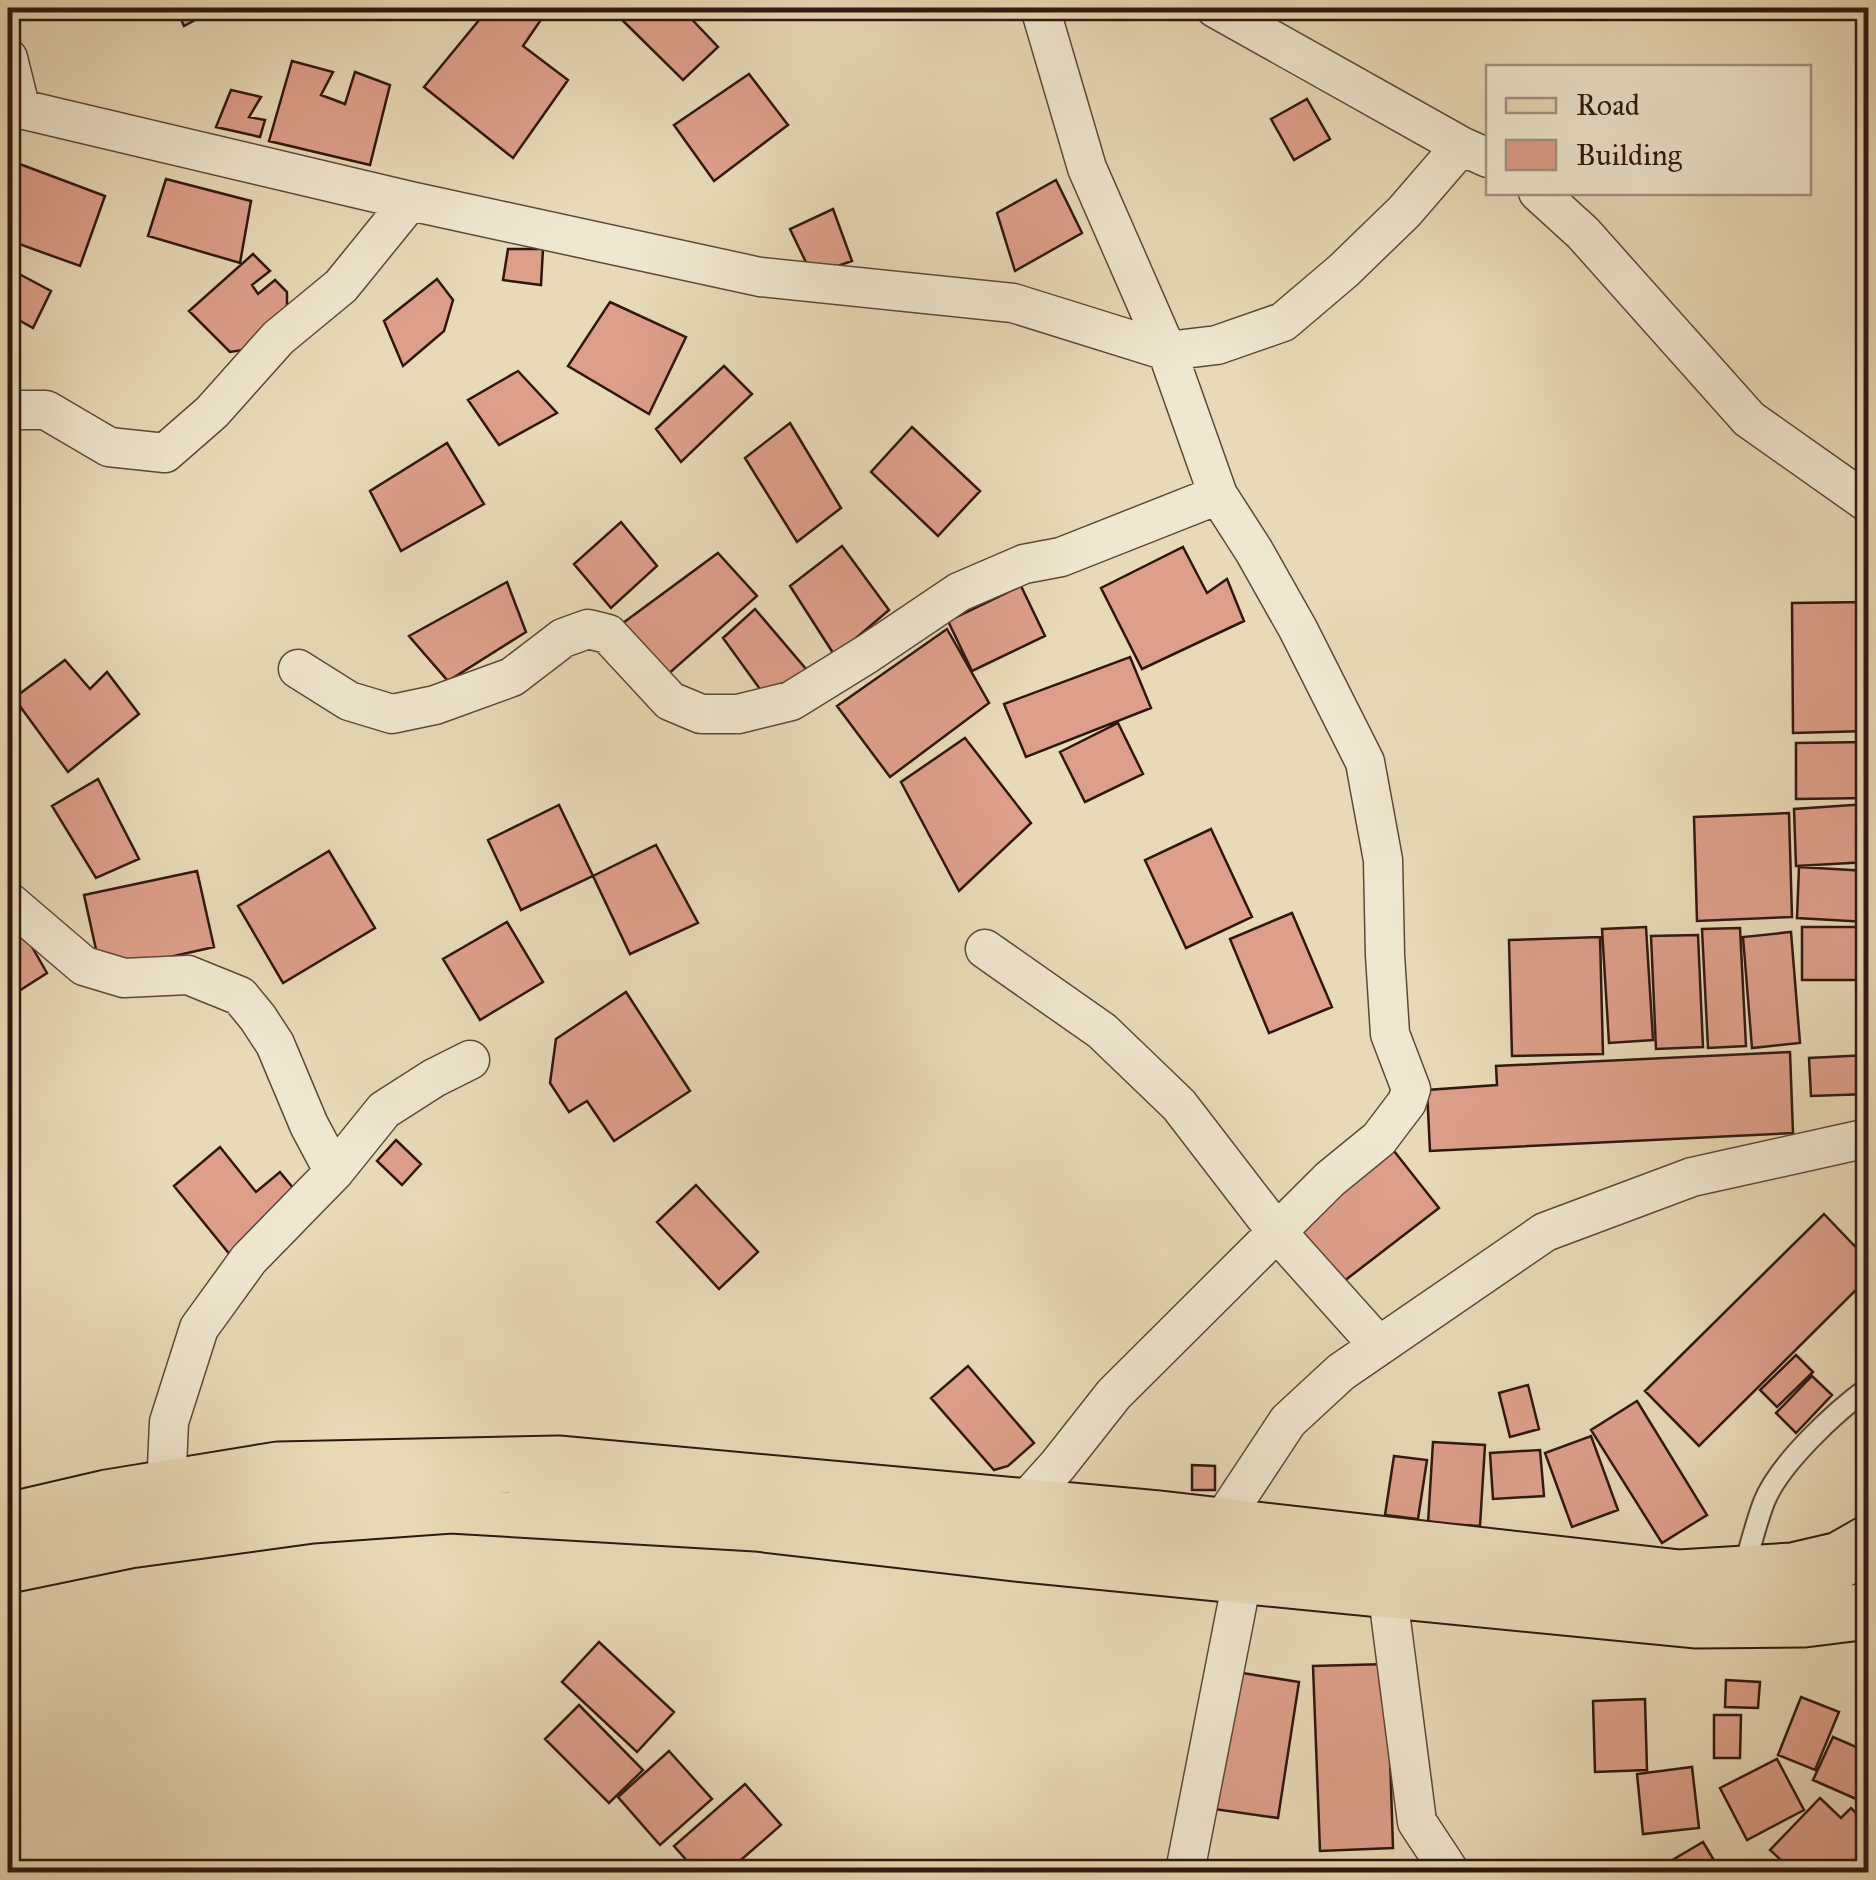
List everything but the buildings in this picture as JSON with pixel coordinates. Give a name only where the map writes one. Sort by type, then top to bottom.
[{"type":"main road","points":[[8,1521],[107,1498],[278,1470],[558,1464],[1022,1506],[1679,1578],[1793,1571],[1840,1560],[1868,1544]]},
{"type":"main road","points":[[8,1566],[129,1540],[312,1515],[450,1505],[756,1523],[1005,1552],[1695,1620],[1804,1619],[1868,1611]]},
{"type":"street","points":[[1022,1506],[1114,1394],[1330,1179],[1379,1139],[1407,1102],[1411,1088],[1390,1034],[1383,860],[1364,762],[1289,614],[1218,495],[1167,352],[1087,168],[1040,8]]},
{"type":"street","points":[[8,58],[14,108],[410,202],[760,277],[1013,303],[1167,352],[1217,346],[1283,322],[1475,152],[1214,8]]},
{"type":"street","points":[[1541,195],[1583,233],[1750,419],[1868,503]]},
{"type":"street","points":[[8,410],[46,410],[110,446],[165,454],[212,412],[278,338],[341,286],[410,202]]},
{"type":"street","points":[[298,669],[349,700],[392,714],[435,705],[512,677],[562,638],[588,629],[608,634],[670,702],[701,714],[738,714],[791,701],[959,592],[1024,564],[1061,557],[1218,495]]},
{"type":"street","points":[[8,901],[84,966],[124,978],[188,975],[240,996],[275,1044],[309,1125],[334,1172]]},
{"type":"street","points":[[985,950],[1102,1031],[1179,1105],[1276,1231],[1379,1346]]},
{"type":"street","points":[[166,1488],[169,1422],[199,1328],[249,1259],[334,1172],[384,1110],[470,1060]]},
{"type":"street","points":[[1218,1527],[1288,1421],[1341,1372],[1545,1232],[1692,1177],[1868,1138]]},
{"type":"street","points":[[1188,1872],[1199,1789],[1243,1574]]},
{"type":"street","points":[[1387,1589],[1416,1822],[1450,1872]]},
{"type":"lane","points":[[1742,1576],[1765,1500],[1780,1473],[1868,1388]]}]
